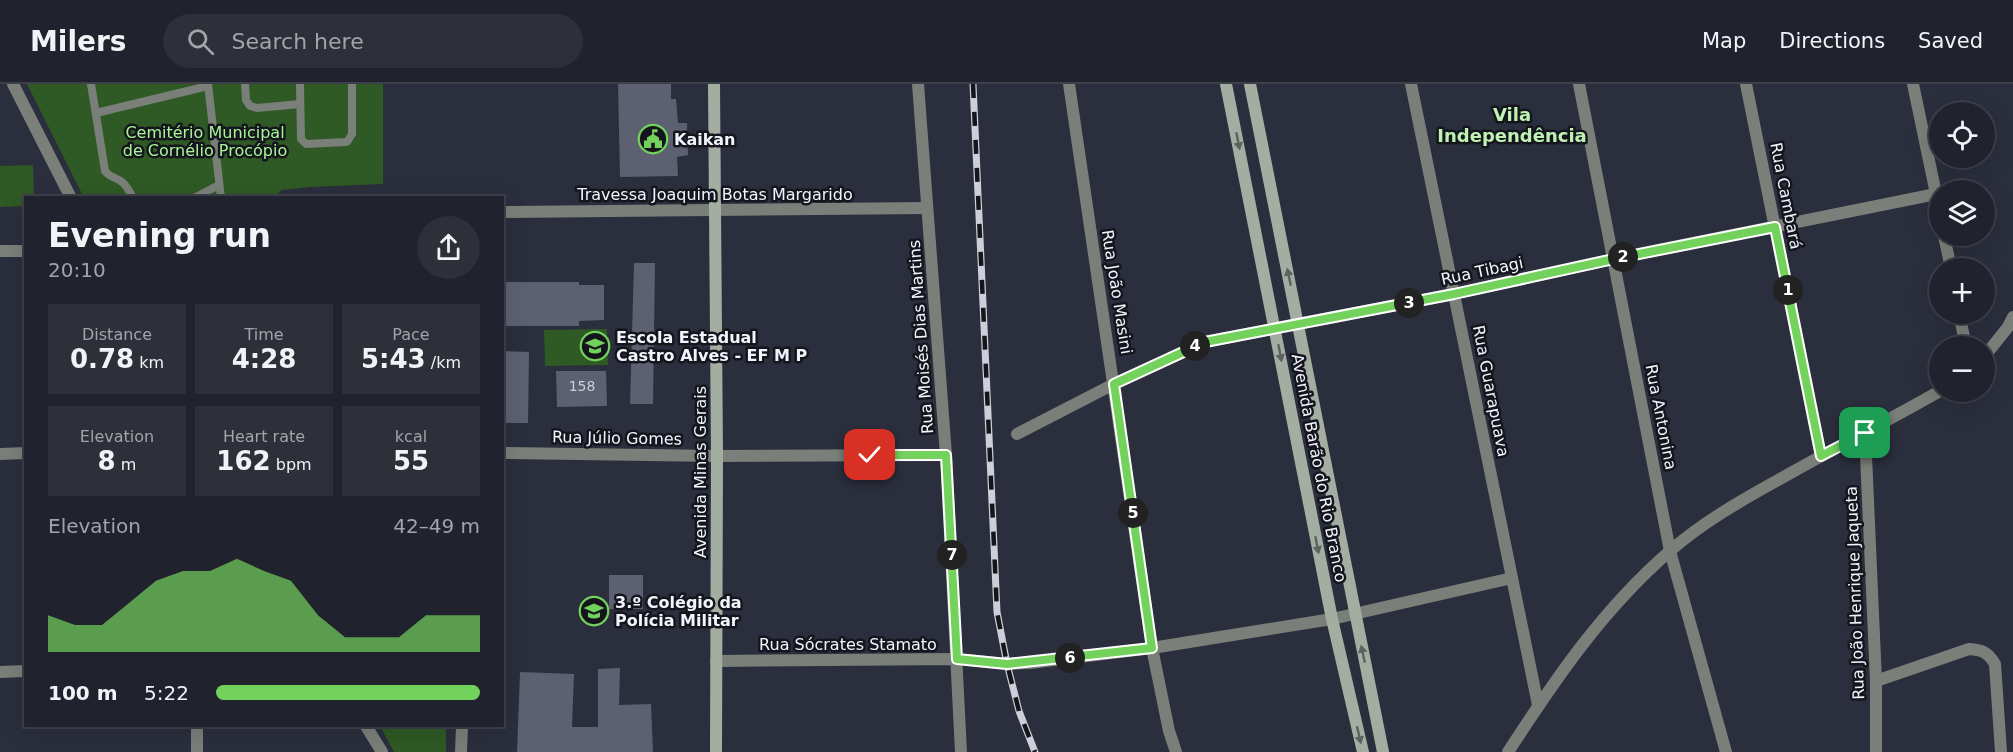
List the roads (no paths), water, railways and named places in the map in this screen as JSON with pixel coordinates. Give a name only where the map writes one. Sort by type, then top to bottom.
[{"type":"street","points":[[13,84],[70,196]]},
{"type":"street","name":"Avenida Minas Gerais","points":[[714,84],[717,456],[716,752]]},
{"type":"street","name":"Rua Moisés Dias Martins","points":[[918,84],[946,455],[961,752]]},
{"type":"street","name":"Rua João Masini","points":[[1069,84],[1152,648],[1169,731],[1176,752]]},
{"type":"street","name":"Avenida Barão do Rio Branco","points":[[1226,84],[1332,619],[1363,752]]},
{"type":"street","name":"Avenida Barão do Rio Branco","points":[[1250,84],[1383,752]]},
{"type":"street","name":"Rua Guarapuava","points":[[1411,84],[1538,705]]},
{"type":"street","name":"Rua Antonina","points":[[1579,84],[1670,551],[1726,752]]},
{"type":"street","name":"Rua Cambará","points":[[1746,84],[1821,456]]},
{"type":"street","points":[[1913,84],[1933,180]]},
{"type":"street","name":"Rua Tibagi","points":[[1017,434],[1114,384],[1205,342],[1454,294],[1929,195]]},
{"type":"street","name":"Travessa Joaquim Botas Margarido","points":[[504,212],[927,208]]},
{"type":"street","points":[[0,251],[24,251]]},
{"type":"street","points":[[1995,343],[2013,317]]},
{"type":"street","points":[[1508,752],[1538,705],[1592,630],[1644,574],[1670,551],[1735,504],[1929,397]]},
{"type":"street","name":"Rua João Henrique Jaqueta","points":[[1865,433],[1876,681],[1876,752]]},
{"type":"street","points":[[0,454],[24,453]]},
{"type":"street","name":"Rua Júlio Gomes","points":[[504,453],[717,456],[946,455]]},
{"type":"street","name":"Rua Sócrates Stamato","points":[[716,661],[957,659],[1007,664],[1152,648],[1332,619],[1512,578]]},
{"type":"street","points":[[1876,681],[1969,649],[1981,650],[1989,655],[1995,664],[2001,752]]},
{"type":"street","points":[[0,672],[24,671]]},
{"type":"street","points":[[197,727],[197,752]]},
{"type":"street","points":[[367,727],[382,752]]},
{"type":"street","points":[[461,752],[462,727]]},
{"type":"lane","points":[[91,84],[105,171],[110,177],[127,186],[132,196]]},
{"type":"lane","points":[[245,84],[246,100],[250,106],[257,108],[300,104]]},
{"type":"lane","points":[[300,84],[301,139],[306,144],[347,142],[352,134],[352,84]]},
{"type":"lane","points":[[96,113],[208,85],[221,196]]},
{"type":"lane","points":[[198,196],[219,185]]},
{"type":"railway","points":[[973,84],[997,612],[1019,711],[1035,752]]},
{"type":"place","name":"Kaikan","points":[[653,139]]},
{"type":"place","name":"Escola Estadual Castro Alves - EF M P","points":[[595,346]]},
{"type":"place","name":"3.º Colégio da Polícia Militar","points":[[594,611]]},
{"type":"district","name":"Vila Independência","points":[[1512,124]]},
{"type":"park label","name":"Cemitério Municipal de Cornélio Procópio","points":[[205,141]]}]
